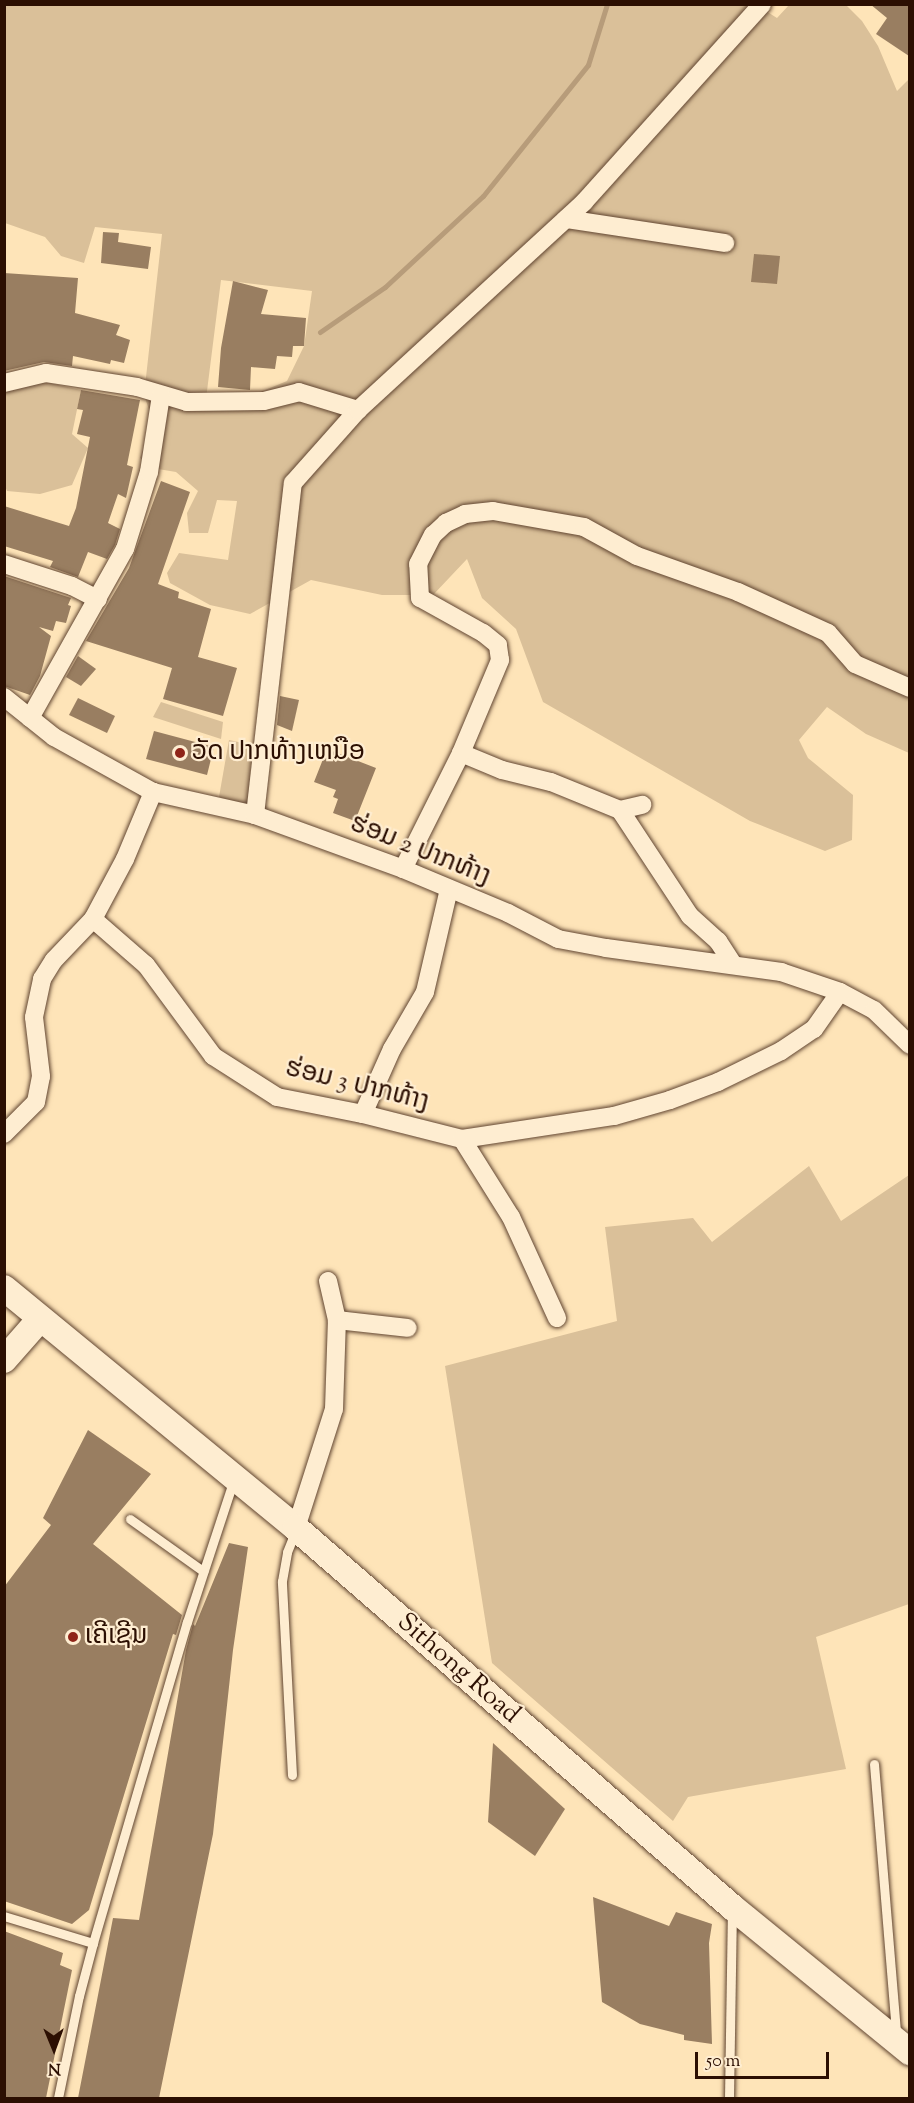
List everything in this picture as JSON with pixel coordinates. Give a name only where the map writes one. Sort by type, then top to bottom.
[{"type":"main road","name":"Sithong Road","points":[[4,1288],[296,1528],[732,1907],[903,2045]]},
{"type":"main road","points":[[4,1360],[40,1319]]},
{"type":"street","points":[[255,815],[293,483],[358,410],[566,219],[762,4]]},
{"type":"street","points":[[566,219],[725,243]]},
{"type":"street","points":[[4,383],[46,373],[137,387],[188,402],[264,401],[298,392],[358,410]]},
{"type":"street","points":[[30,718],[125,549],[149,472],[161,395]]},
{"type":"street","points":[[403,869],[461,753],[500,660],[498,645],[483,633],[420,598],[418,564],[433,535],[446,523],[465,514],[493,512],[584,527],[637,556],[738,592],[828,633],[855,664],[909,688]]},
{"type":"street","points":[[4,564],[72,586],[98,599]]},
{"type":"street","name":"ຮ່ອມ 2 ປາກທ້າງ","points":[[4,697],[54,737],[153,792],[255,815],[403,869],[508,913],[558,939],[606,948],[781,972],[840,992],[874,1010],[909,1045]]},
{"type":"street","points":[[461,753],[502,770],[551,782],[620,810],[690,916],[718,941],[733,964]]},
{"type":"street","points":[[4,1134],[36,1102],[41,1076],[34,1017],[42,980],[54,960],[93,918],[125,858],[153,792]]},
{"type":"street","points":[[620,810],[642,805]]},
{"type":"street","points":[[363,1113],[392,1049],[425,992],[449,888]]},
{"type":"street","name":"ຮ່ອມ 3 ປາກທ້າງ","points":[[93,918],[146,965],[213,1056],[277,1097],[363,1113],[462,1138],[614,1116],[718,1082],[781,1051],[814,1029],[840,992]]},
{"type":"street","points":[[462,1138],[511,1217],[557,1318]]},
{"type":"street","points":[[296,1528],[334,1409],[337,1320],[328,1281]]},
{"type":"street","points":[[337,1320],[408,1328]]},
{"type":"lane","points":[[58,2098],[79,1996],[93,1943],[203,1571],[235,1477]]},
{"type":"lane","points":[[130,1519],[203,1571]]},
{"type":"lane","points":[[292,1774],[282,1581],[287,1552],[296,1528]]},
{"type":"lane","points":[[874,1764],[903,2045]]},
{"type":"lane","points":[[729,2098],[732,1907]]},
{"type":"lane","points":[[4,1916],[93,1943]]},
{"type":"shaded area","points":[[755,4],[777,18],[789,5],[846,5],[862,21],[878,46],[897,91],[910,78],[909,753],[866,734],[827,707],[799,740],[808,758],[853,795],[852,840],[825,851],[750,821],[543,702],[516,629],[482,598],[467,559],[433,595],[382,595],[311,580],[250,614],[210,605],[170,583],[167,573],[179,553],[228,560],[237,501],[217,500],[208,533],[189,533],[187,513],[198,491],[176,472],[158,469],[140,458],[153,421],[144,395],[162,234],[95,227],[84,263],[61,256],[45,237],[5,223],[4,5]],"holes":[[[221,280],[312,291],[304,346],[287,381],[250,396],[206,399]]]},
{"type":"shaded area","points":[[45,382],[81,390],[72,434],[88,448],[72,485],[40,494],[7,491],[5,486],[5,392]]},
{"type":"shaded area","points":[[161,702],[223,722],[221,739],[153,717]]},
{"type":"shaded area","points":[[229,740],[252,745],[248,806],[219,797]]},
{"type":"shaded area","points":[[809,1166],[841,1221],[909,1175],[909,1604],[816,1637],[846,1769],[688,1797],[673,1821],[492,1663],[445,1366],[617,1321],[605,1227],[693,1218],[712,1242]]},
{"type":"building","points":[[870,4],[909,4],[909,56],[876,34],[887,18]]},
{"type":"building","points":[[103,232],[119,233],[118,242],[151,247],[148,269],[101,263]]},
{"type":"building","points":[[754,254],[780,256],[777,284],[751,282]]},
{"type":"building","points":[[4,273],[78,278],[75,313],[120,325],[116,335],[130,340],[124,363],[111,360],[110,364],[73,356],[72,366],[44,362],[4,371]]},
{"type":"building","points":[[233,281],[268,290],[261,314],[306,318],[304,346],[293,346],[292,357],[277,356],[275,369],[251,367],[250,390],[218,387],[221,348]]},
{"type":"building","points":[[81,390],[140,400],[127,465],[133,467],[126,498],[118,494],[108,523],[120,529],[115,545],[107,559],[88,552],[78,577],[50,567],[53,561],[4,546],[4,506],[69,526],[76,508],[90,437],[77,434],[83,410],[77,409]]},
{"type":"building","points":[[161,481],[190,492],[158,584],[179,592],[178,598],[211,609],[198,657],[237,668],[223,716],[163,699],[172,668],[86,641],[129,568]]},
{"type":"building","points":[[4,576],[71,598],[66,623],[56,621],[53,631],[39,627],[51,636],[40,676],[30,695],[4,686]]},
{"type":"building","points":[[78,656],[96,669],[81,686],[66,677]]},
{"type":"building","points":[[280,696],[299,700],[292,731],[277,725]]},
{"type":"building","points":[[78,698],[115,716],[107,733],[69,715]]},
{"type":"building","name":"ວັດ ປາກທ້າງເຫນືອ","points":[[154,731],[214,747],[207,775],[146,759]]},
{"type":"building","points":[[327,749],[376,768],[355,821],[333,813],[338,799],[333,797],[336,790],[314,782]]},
{"type":"building","points":[[88,1430],[151,1474],[93,1544],[182,1615],[176,1635],[173,1634],[89,1910],[72,1924],[4,1901],[4,1587],[51,1525],[43,1518]]},
{"type":"building","points":[[229,1543],[248,1547],[233,1650],[213,1834],[159,2098],[78,2098],[113,1918],[139,1920],[186,1650],[193,1624],[195,1626]]},
{"type":"building","points":[[493,1743],[565,1809],[535,1856],[488,1822]]},
{"type":"building","points":[[593,1897],[669,1926],[676,1912],[712,1924],[709,1943],[712,2044],[684,2040],[684,2035],[640,2024],[602,2002]]},
{"type":"building","points":[[4,1931],[63,1953],[60,1965],[72,1970],[46,2098],[4,2098]]},
{"type":"waterway","points":[[320,332],[385,287],[483,196],[588,65],[607,4]]},
{"type":"place","name":"ວັດ ປາກທ້າງເຫນືອ","points":[[180,753]]},
{"type":"place","name":"ເຄີເຊີນ","points":[[73,1637]]}]
